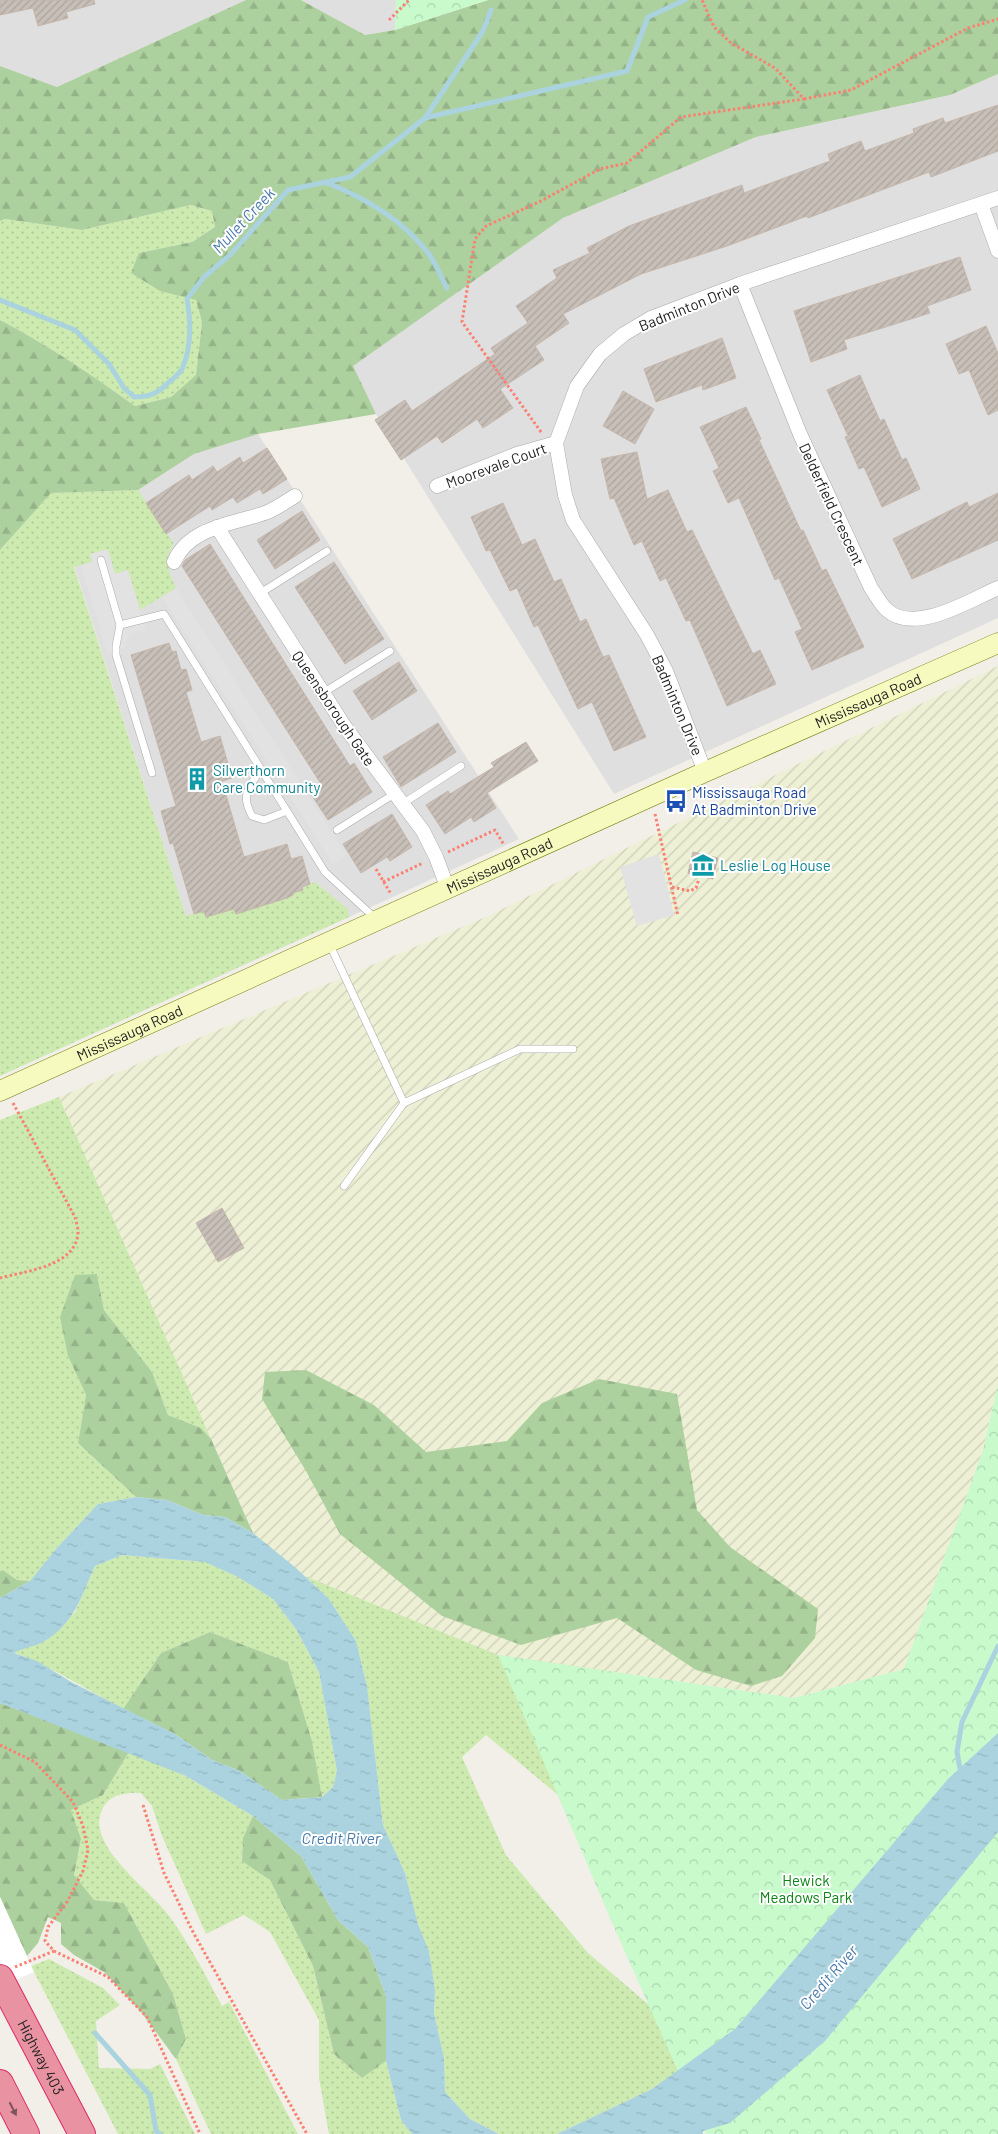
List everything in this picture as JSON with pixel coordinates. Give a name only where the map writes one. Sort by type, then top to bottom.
[{"type":"highway","name":"Highway 403","points":[[3,1978],[82,2134]]},
{"type":"highway","points":[[0,2083],[26,2134]]},
{"type":"main road","name":"Mississauga Road","points":[[3,1090],[706,772],[998,643]]},
{"type":"street","name":"Badminton Drive","points":[[706,772],[666,671],[647,635],[573,520],[564,495],[553,444],[578,386],[600,354],[624,334],[652,318],[740,284],[998,198]]},
{"type":"street","points":[[981,204],[998,250]]},
{"type":"street","name":"Delderfield Crescent","points":[[740,284],[800,434],[871,588],[888,611],[900,617],[917,620],[936,615],[998,588]]},
{"type":"street","name":"Moorevale Court","points":[[437,486],[517,454],[553,444]]},
{"type":"street","points":[[174,562],[179,550],[188,542],[217,527],[266,513],[295,496]]},
{"type":"street","name":"Queensborough Gate","points":[[217,527],[344,727],[430,844],[448,889]]},
{"type":"lane","points":[[259,594],[327,551]]},
{"type":"lane","points":[[101,560],[120,625],[116,655],[152,773]]},
{"type":"lane","points":[[120,625],[164,614],[326,872],[378,920]]},
{"type":"lane","points":[[323,693],[390,651]]},
{"type":"lane","points":[[337,830],[461,766]]},
{"type":"lane","points":[[260,769],[247,792],[246,804],[252,816],[264,820],[287,811]]},
{"type":"lane","points":[[329,943],[404,1103]]},
{"type":"lane","points":[[344,1186],[404,1103],[520,1049],[573,1049]]},
{"type":"path","points":[[389,20],[409,0]]},
{"type":"path","points":[[702,0],[714,27],[725,38],[775,68],[804,99]]},
{"type":"path","points":[[553,444],[462,322],[475,239],[486,226],[539,202],[565,186],[600,169],[627,163],[681,117],[804,99],[851,90],[961,31],[998,20]]},
{"type":"path","points":[[655,813],[678,916]]},
{"type":"path","points":[[445,854],[495,830],[506,849]]},
{"type":"path","points":[[383,882],[429,861]]},
{"type":"path","points":[[376,869],[394,900]]},
{"type":"path","points":[[672,887],[690,891],[696,888],[699,879]]},
{"type":"path","points":[[0,1278],[54,1263],[68,1254],[75,1244],[78,1231],[74,1217],[3,1090]]},
{"type":"path","points":[[0,1744],[35,1762],[73,1802],[83,1826],[88,1850],[83,1871],[67,1902],[48,1927],[45,1941],[54,1951],[108,1977],[148,2017],[200,2134]]},
{"type":"path","points":[[143,1805],[164,1873],[194,1934],[306,2134]]},
{"type":"path","points":[[3,1978],[54,1951]]},
{"type":"shaded area","points":[[0,0],[246,0],[57,87],[0,66]]},
{"type":"shaded area","points":[[301,0],[396,0],[395,30],[365,35]]},
{"type":"shaded area","points":[[998,74],[998,618],[614,794],[376,414],[352,366],[563,218],[756,137],[950,95]]},
{"type":"shaded area","points":[[258,434],[519,839],[207,982],[51,493],[138,490],[194,454]]},
{"type":"shaded area","points":[[108,549],[115,574],[128,570],[146,630],[133,633],[128,637],[124,648],[107,653],[81,565],[92,562],[90,554]]},
{"type":"shaded area","points":[[176,588],[346,855],[333,864],[162,597]]},
{"type":"shaded area","points":[[659,854],[674,915],[637,926],[620,867]]},
{"type":"green space","points":[[246,0],[301,0],[365,35],[395,30],[488,0],[998,0],[998,74],[950,95],[756,137],[563,218],[353,366],[376,414],[258,434],[194,454],[138,490],[51,493],[0,550],[0,320],[69,361],[135,406],[171,397],[196,375],[202,322],[196,300],[160,291],[131,273],[139,253],[192,242],[215,227],[212,211],[191,205],[82,230],[5,219],[0,221],[0,66],[57,87]]},
{"type":"green space","points":[[396,0],[488,0],[395,30]]},
{"type":"green space","points":[[191,205],[212,211],[215,227],[192,242],[139,253],[160,291],[196,299],[202,322],[196,376],[171,397],[135,406],[69,361],[0,320],[0,221],[5,219],[82,230]]},
{"type":"green space","points":[[138,490],[174,544],[169,555],[168,566],[176,588],[140,610],[128,570],[115,574],[93,562],[74,567],[186,916],[204,911],[206,917],[223,912],[233,905],[236,913],[287,898],[293,893],[303,890],[302,887],[315,882],[348,909],[349,917],[0,1076],[0,550],[51,493]]},
{"type":"green space","points":[[998,666],[998,1384],[983,1450],[904,1669],[794,1698],[498,1655],[305,1576],[253,1533],[59,1097],[488,916]]},
{"type":"green space","points":[[59,1097],[211,1439],[201,1428],[168,1415],[152,1372],[104,1310],[97,1274],[68,1356],[86,1395],[78,1443],[136,1497],[98,1504],[56,1549],[30,1581],[17,1580],[3,1570],[0,1571],[0,1120]]},
{"type":"green space","points":[[97,1274],[104,1310],[152,1372],[168,1415],[201,1428],[211,1439],[253,1533],[225,1517],[203,1515],[167,1500],[136,1497],[78,1443],[86,1395],[68,1356],[60,1317],[75,1275]]},
{"type":"green space","points":[[306,1370],[374,1405],[426,1452],[507,1441],[542,1403],[599,1379],[677,1394],[697,1510],[730,1547],[818,1609],[815,1638],[782,1676],[751,1686],[696,1670],[617,1618],[521,1645],[442,1616],[340,1534],[306,1471],[262,1399],[265,1372]]},
{"type":"green space","name":"Hewick Meadows Park","points":[[998,1384],[998,2134],[706,2134],[613,1925],[498,1655],[794,1698],[904,1669],[983,1450]]},
{"type":"green space","points":[[122,1555],[205,1562],[238,1577],[273,1599],[296,1629],[319,1672],[337,1771],[333,1787],[322,1797],[312,1741],[288,1662],[210,1632],[161,1653],[123,1709],[55,1671],[13,1652],[41,1643],[75,1612],[95,1566]]},
{"type":"green space","points":[[3,1570],[17,1580],[30,1581],[0,1598],[0,1571]]},
{"type":"green space","points":[[305,1576],[498,1655],[615,1672],[586,1675],[678,1895],[486,1735],[462,1757],[506,1855],[588,1953],[662,2016],[711,2048],[652,2089],[557,2134],[499,2134],[470,2119],[445,2092],[444,2058],[434,2013],[435,1990],[429,1951],[418,1924],[405,1873],[383,1825],[367,1686],[356,1641],[329,1599]]},
{"type":"green space","points":[[210,1632],[288,1662],[312,1741],[322,1797],[282,1800],[240,1771],[212,1760],[175,1734],[123,1709],[161,1653]]},
{"type":"green space","points":[[0,1703],[129,1752],[103,1795],[71,1810],[81,1839],[74,1875],[94,1900],[124,1903],[173,1994],[186,2039],[176,2059],[141,2012],[104,1972],[74,1955],[61,1944],[61,1923],[48,1917],[38,1943],[27,1956],[0,1897]]},
{"type":"green space","points":[[129,1752],[186,1776],[253,1816],[243,1838],[242,1860],[270,1880],[313,1966],[334,2054],[362,2078],[386,2061],[401,2120],[412,2134],[329,2134],[319,2078],[319,2020],[270,1932],[244,1915],[206,1934],[162,1836],[152,1806],[141,1793],[118,1795],[109,1800],[102,1810],[99,1824],[103,1838],[111,1853],[170,1917],[222,2006],[229,2002],[298,2134],[211,2134],[176,2059],[186,2039],[173,1994],[124,1903],[94,1900],[74,1876],[81,1839],[71,1810],[103,1795]]},
{"type":"green space","points":[[253,1816],[301,1856],[338,1920],[368,1947],[386,1996],[386,2061],[362,2078],[334,2054],[313,1966],[270,1880],[242,1861],[243,1838]]},
{"type":"green space","points":[[49,1959],[103,1988],[120,2005],[96,2021],[99,2068],[150,2069],[160,2064],[195,2134],[118,2134],[31,1966]]},
{"type":"water","name":"Credit River","points":[[136,1497],[167,1500],[203,1515],[225,1517],[253,1533],[296,1568],[329,1599],[356,1641],[367,1686],[383,1825],[405,1873],[418,1924],[429,1951],[435,1990],[434,2013],[444,2058],[445,2092],[470,2119],[499,2134],[412,2134],[401,2120],[386,2061],[386,1996],[368,1947],[338,1920],[301,1856],[253,1816],[186,1776],[0,1703],[0,1598],[30,1581],[56,1549],[98,1504]],"holes":[[[122,1555],[205,1562],[238,1577],[273,1599],[296,1629],[319,1672],[337,1771],[333,1787],[322,1797],[282,1800],[240,1771],[212,1760],[175,1734],[73,1683],[37,1661],[14,1653],[43,1642],[63,1627],[80,1600],[95,1566]]]},
{"type":"water","points":[[998,1733],[998,1832],[825,2041],[730,2123],[703,2131],[703,2134],[557,2134],[652,2089],[735,2029],[948,1779]]},
{"type":"pier","points":[[0,1897],[34,1972],[0,1987]]},
{"type":"building","points":[[0,0],[94,0],[95,4],[66,12],[68,18],[38,26],[33,8],[0,15]]},
{"type":"building","points":[[998,105],[998,151],[931,177],[929,172],[808,218],[807,216],[727,246],[641,274],[563,314],[569,323],[535,346],[544,360],[500,389],[513,408],[483,428],[477,419],[442,443],[437,436],[401,460],[375,420],[405,400],[412,411],[495,354],[491,348],[528,323],[516,306],[557,278],[553,270],[590,253],[587,248],[629,226],[742,185],[744,193],[830,161],[828,154],[861,141],[865,151],[914,133],[913,129],[943,118],[945,123]]},
{"type":"building","points":[[960,257],[971,290],[927,306],[930,313],[844,340],[847,349],[811,362],[794,311]]},
{"type":"building","points":[[986,326],[998,353],[998,410],[988,415],[969,370],[959,374],[946,344]]},
{"type":"building","points":[[722,338],[736,378],[703,390],[702,385],[656,402],[644,369]]},
{"type":"building","points":[[860,375],[880,421],[884,419],[902,460],[906,458],[920,489],[882,507],[864,467],[859,469],[845,437],[848,436],[827,390]]},
{"type":"building","points":[[623,391],[654,409],[635,444],[603,426]]},
{"type":"building","points":[[746,407],[801,531],[803,530],[822,571],[826,569],[864,647],[812,670],[795,632],[802,629],[779,578],[775,580],[739,498],[728,503],[713,471],[719,468],[700,427]]},
{"type":"building","points":[[267,448],[287,479],[263,494],[260,489],[237,503],[233,497],[212,510],[210,506],[166,534],[146,503],[189,475],[192,480],[213,466],[217,472],[240,457],[243,463]]},
{"type":"building","points":[[637,452],[647,499],[668,490],[687,532],[692,530],[753,654],[760,650],[776,684],[727,706],[690,620],[686,621],[666,578],[660,581],[642,541],[634,545],[614,498],[610,499],[601,459]]},
{"type":"building","points":[[998,493],[998,540],[912,579],[893,539],[967,502],[969,507]]},
{"type":"building","points":[[503,503],[522,545],[535,539],[554,582],[561,579],[580,622],[586,619],[603,657],[609,655],[646,737],[614,751],[592,702],[578,709],[538,625],[534,627],[517,588],[510,591],[490,550],[486,551],[471,517]]},
{"type":"building","points":[[302,511],[320,540],[275,569],[257,540]]},
{"type":"building","points":[[210,544],[350,766],[354,763],[372,792],[328,820],[309,791],[321,784],[182,566],[185,560]]},
{"type":"building","points":[[334,562],[384,639],[345,664],[295,587]]},
{"type":"building","name":"Silverthorn Care Community","points":[[169,643],[172,652],[176,651],[181,670],[186,669],[192,690],[186,692],[201,742],[220,736],[232,778],[222,781],[244,857],[287,844],[291,859],[302,856],[310,884],[302,887],[303,890],[293,893],[293,895],[287,898],[236,914],[234,909],[206,917],[204,911],[194,914],[173,843],[170,844],[161,811],[176,806],[131,655]]},
{"type":"building","points":[[399,662],[417,691],[372,720],[353,691]]},
{"type":"building","points":[[438,723],[456,752],[401,787],[383,757]]},
{"type":"building","points":[[526,742],[538,761],[487,793],[496,808],[474,822],[471,817],[445,834],[426,805],[448,791],[450,794],[494,767],[491,763]]},
{"type":"building","points":[[392,814],[412,847],[390,861],[387,857],[361,873],[343,844]]},
{"type":"building","name":"Leslie Log House","points":[[693,852],[718,858],[713,879],[688,873]]},
{"type":"building","points":[[222,1208],[244,1248],[218,1262],[196,1223]]},
{"type":"waterway","name":"Mullet Creek","points":[[0,300],[75,330],[109,364],[124,388],[134,397],[152,394],[178,375],[185,361],[190,334],[187,299],[204,277],[230,255],[288,190],[350,177],[425,118],[627,71],[648,17],[685,0]]},
{"type":"waterway","points":[[425,118],[483,31],[491,10]]},
{"type":"waterway","points":[[325,182],[354,195],[382,211],[407,230],[429,254],[447,288]]},
{"type":"waterway","points":[[961,1774],[957,1752],[962,1722],[998,1646]]},
{"type":"waterway","points":[[95,2033],[150,2095],[156,2131],[160,2134]]},
{"type":"place","name":"Silverthorn Care Community","points":[[197,779]]},
{"type":"place","name":"Mississauga Road At Badminton Drive","points":[[676,801]]},
{"type":"place","name":"Leslie Log House","points":[[703,865]]}]
